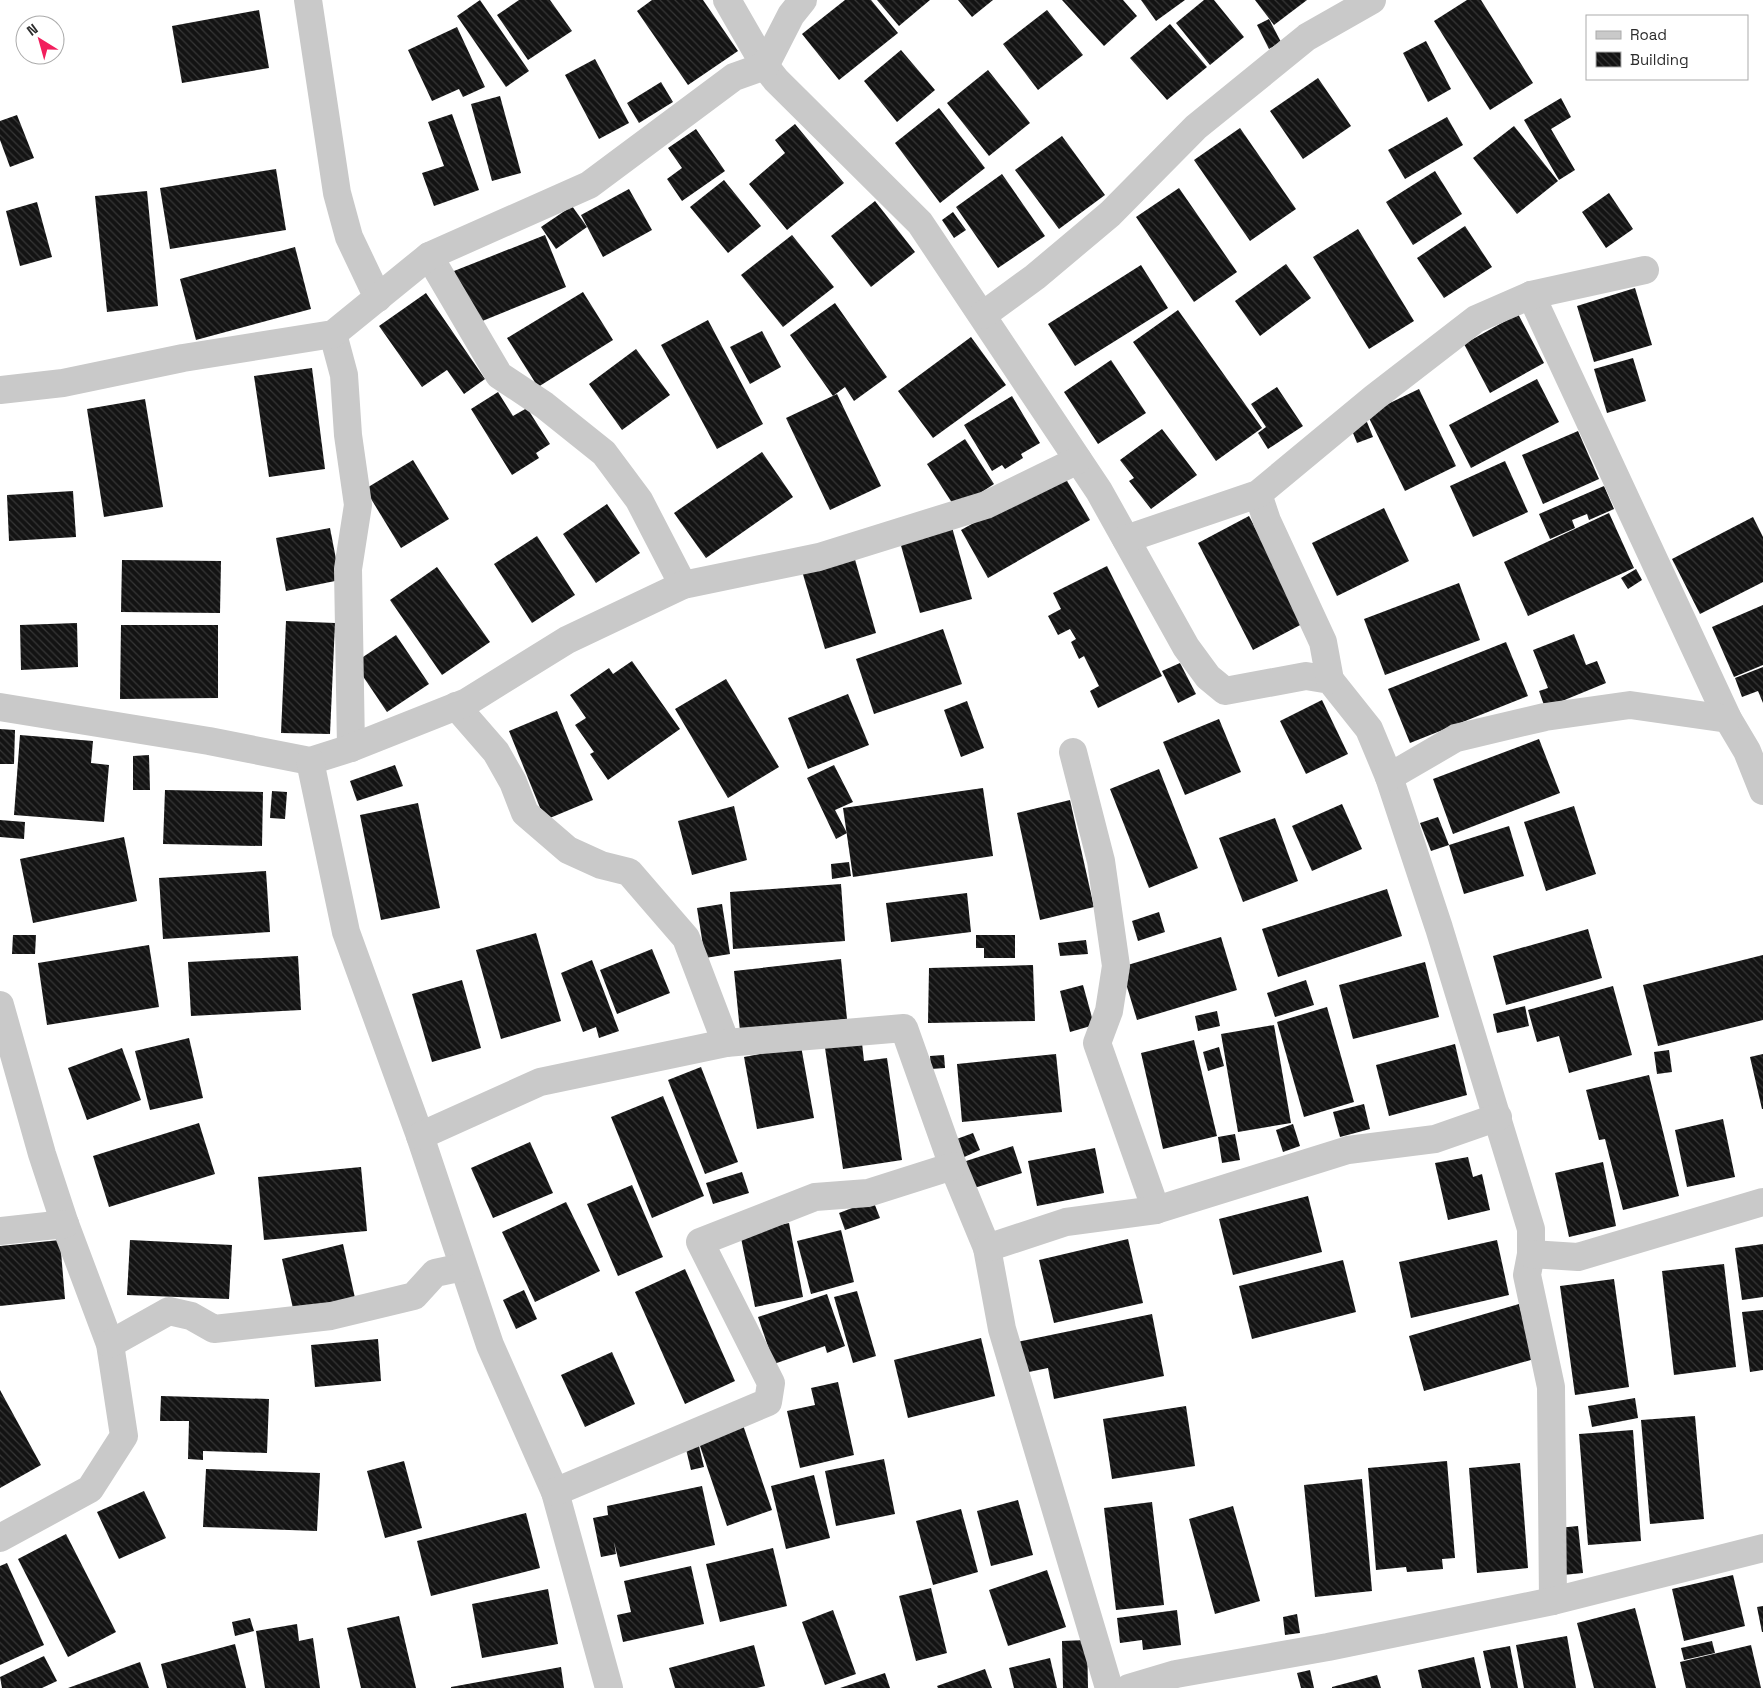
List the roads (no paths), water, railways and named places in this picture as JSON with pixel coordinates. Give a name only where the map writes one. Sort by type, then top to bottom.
[{"type":"street","points":[[308,0],[337,193],[349,237],[378,298]]},
{"type":"street","points":[[728,0],[765,66],[776,80],[920,223],[1099,491],[1186,647],[1208,677],[1225,691],[1306,676],[1330,680]]},
{"type":"street","points":[[0,390],[63,383],[183,358],[333,334],[429,256],[589,185],[734,77],[765,66],[791,15],[803,0]]},
{"type":"street","points":[[983,315],[1034,277],[1110,214],[1196,127],[1307,37],[1372,0]]},
{"type":"street","points":[[429,256],[499,376],[544,405],[604,453],[639,500],[683,585]]},
{"type":"street","points":[[1126,539],[1258,494],[1375,397],[1476,318],[1531,295],[1645,270]]},
{"type":"street","points":[[1531,295],[1728,718],[1747,751],[1763,791]]},
{"type":"street","points":[[333,334],[344,375],[348,435],[358,505],[348,569],[351,748]]},
{"type":"street","points":[[0,707],[209,741],[310,761],[351,748],[456,706],[567,640],[683,585],[819,557],[977,508],[1078,460]]},
{"type":"street","points":[[1258,494],[1267,521],[1323,642],[1330,680],[1369,728],[1389,777],[1498,1118],[1531,1229],[1531,1254],[1527,1275],[1551,1387],[1554,1601]]},
{"type":"street","points":[[456,706],[496,752],[513,782],[525,813],[568,850],[601,865],[629,872],[686,938],[726,1043]]},
{"type":"street","points":[[1389,777],[1456,738],[1546,717],[1630,706],[1728,718]]},
{"type":"street","points":[[1073,752],[1101,861],[1116,966],[1109,1010],[1097,1042],[1156,1210]]},
{"type":"street","points":[[310,761],[346,932],[420,1136],[490,1345],[555,1492],[609,1688]]},
{"type":"street","points":[[0,1004],[42,1154],[65,1224],[110,1344],[124,1436],[90,1489],[0,1538]]},
{"type":"street","points":[[420,1136],[540,1082],[726,1043],[904,1028],[953,1166],[987,1248],[1002,1329],[1109,1688]]},
{"type":"street","points":[[987,1248],[1066,1222],[1156,1210],[1348,1150],[1435,1139],[1498,1118]]},
{"type":"street","points":[[555,1492],[768,1402],[771,1382],[700,1242],[815,1197],[868,1193],[953,1166]]},
{"type":"street","points":[[1531,1254],[1578,1257],[1763,1202]]},
{"type":"street","points":[[0,1231],[65,1224]]},
{"type":"street","points":[[110,1344],[169,1311],[190,1316],[214,1329],[331,1316],[414,1296],[435,1273],[464,1267]]},
{"type":"street","points":[[1129,1688],[1176,1674],[1328,1647],[1554,1601],[1759,1550]]}]
